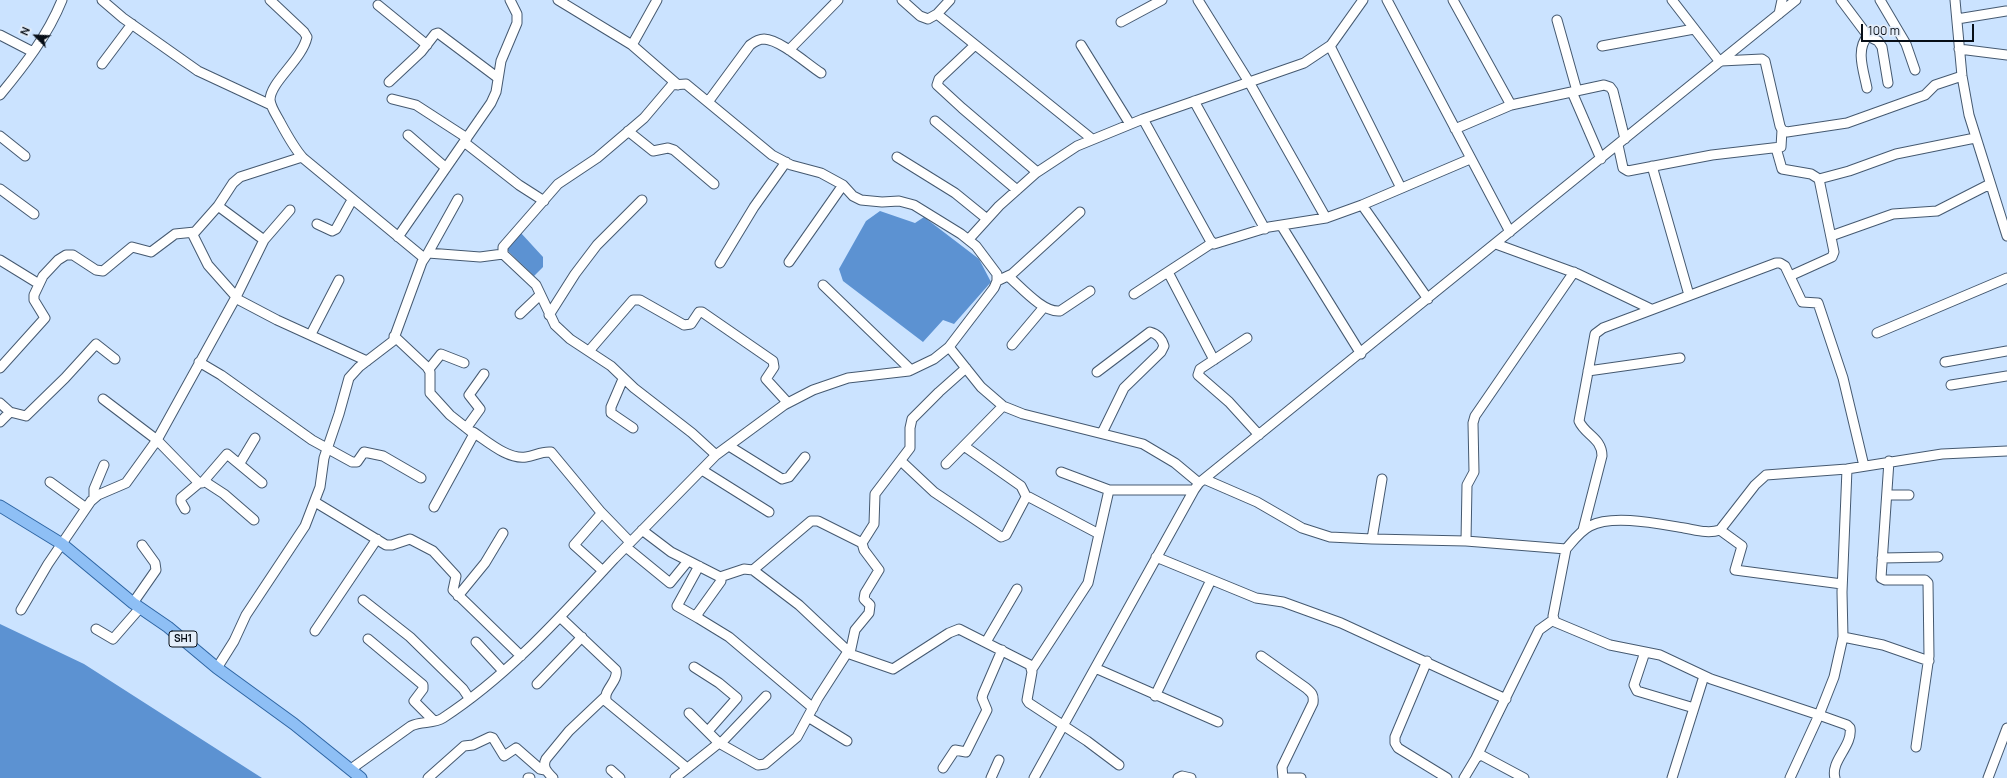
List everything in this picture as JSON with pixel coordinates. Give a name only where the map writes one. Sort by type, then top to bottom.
[{"type":"main road","name":"SH1","points":[[0,506],[62,544],[137,606],[168,627],[217,668],[276,710],[361,778]]},
{"type":"street","points":[[0,95],[24,66],[56,14],[62,0]]},
{"type":"street","points":[[102,0],[132,24],[198,71],[271,105]]},
{"type":"street","points":[[270,0],[304,32],[306,37],[297,60],[273,90],[271,96],[271,105],[293,146],[302,157],[398,237],[426,256],[474,257],[502,254],[536,285],[555,325],[570,340],[611,366],[624,379],[692,433],[716,455]]},
{"type":"street","points":[[398,237],[491,104],[496,92],[501,61],[517,23],[518,14],[510,0]]},
{"type":"street","points":[[558,0],[632,45],[678,85]]},
{"type":"street","points":[[632,45],[657,0]]},
{"type":"street","points":[[788,50],[838,0]]},
{"type":"street","points":[[902,0],[924,19],[932,18],[950,0]]},
{"type":"street","points":[[1122,22],[1162,0]]},
{"type":"street","points":[[1198,0],[1250,82],[1326,218]]},
{"type":"street","points":[[969,239],[1017,190],[1037,172],[1056,158],[1092,139],[1143,119],[1304,63],[1330,46],[1363,0]]},
{"type":"street","points":[[1387,0],[1510,232]]},
{"type":"street","points":[[1453,0],[1511,105]]},
{"type":"street","points":[[1672,0],[1721,61]]},
{"type":"street","points":[[1779,14],[1782,0]]},
{"type":"street","points":[[1034,778],[1156,557],[1199,484],[1796,0]]},
{"type":"street","points":[[1840,0],[1868,36],[1878,40],[1882,47],[1888,83]]},
{"type":"street","points":[[1880,0],[1906,44],[1915,70]]},
{"type":"street","points":[[1955,0],[1962,76],[1975,138],[2007,236]]},
{"type":"street","points":[[378,5],[427,45]]},
{"type":"street","points":[[1957,19],[2006,11]]},
{"type":"street","points":[[937,14],[1092,139]]},
{"type":"street","points":[[1557,20],[1574,92],[1601,159]]},
{"type":"street","points":[[102,64],[132,24]]},
{"type":"street","points":[[1602,46],[1694,29]]},
{"type":"street","points":[[389,82],[427,45],[433,36],[438,33],[498,78]]},
{"type":"street","points":[[0,35],[33,52]]},
{"type":"street","points":[[1867,88],[1861,51],[1862,42],[1868,36]]},
{"type":"street","points":[[708,102],[750,45],[764,39],[788,50],[821,73]]},
{"type":"street","points":[[975,45],[937,81],[939,88],[1037,172]]},
{"type":"street","points":[[1082,46],[1130,124]]},
{"type":"street","points":[[1330,46],[1401,188]]},
{"type":"street","points":[[1959,49],[2007,55]]},
{"type":"street","points":[[1455,129],[1511,105],[1604,85],[1610,87],[1613,91],[1624,170],[1628,171],[1717,154],[1776,148],[1782,146],[1782,130],[1765,61],[1762,59],[1721,61]]},
{"type":"street","points":[[1782,130],[1787,132],[1847,123],[1925,95],[1934,85],[1962,76]]},
{"type":"street","points":[[351,769],[411,726],[419,722],[442,719],[521,656],[716,455],[788,403],[813,390],[848,378],[912,370],[934,359],[949,347],[994,288],[997,281],[997,274],[969,239],[914,206],[899,201],[882,202],[861,200],[853,196],[843,185],[817,172],[786,162],[772,155],[686,84],[672,85],[657,104],[598,158],[558,184],[503,247],[502,254]]},
{"type":"street","points":[[392,99],[416,105],[466,140],[518,185],[544,201]]},
{"type":"street","points":[[1194,101],[1265,229]]},
{"type":"street","points":[[1143,119],[1212,243]]},
{"type":"street","points":[[935,121],[1017,190]]},
{"type":"street","points":[[628,131],[653,151],[668,148],[674,150],[714,184]]},
{"type":"street","points":[[408,135],[446,168]]},
{"type":"street","points":[[0,136],[25,156]]},
{"type":"street","points":[[1819,179],[1849,171],[1896,154],[1975,138]]},
{"type":"street","points":[[1776,148],[1782,169],[1811,174],[1819,179],[1834,252],[1833,257],[1790,276]]},
{"type":"street","points":[[0,368],[45,318],[33,297],[43,276],[58,260],[66,255],[77,256],[96,270],[103,271],[132,248],[151,252],[174,234],[192,233],[218,206],[230,187],[240,177],[302,157]]},
{"type":"street","points":[[897,157],[955,193],[987,219]]},
{"type":"street","points":[[1134,294],[1212,243],[1217,244],[1281,225],[1326,218],[1362,205],[1470,159]]},
{"type":"street","points":[[720,263],[754,207],[786,162]]},
{"type":"street","points":[[1652,166],[1689,295]]},
{"type":"street","points":[[1831,236],[1892,214],[1937,211],[1990,184]]},
{"type":"street","points":[[789,262],[843,185]]},
{"type":"street","points":[[0,189],[34,214]]},
{"type":"street","points":[[217,668],[234,641],[246,615],[260,592],[305,526],[320,487],[322,468],[327,448],[340,414],[349,378],[368,360],[393,341],[426,256],[458,199]]},
{"type":"street","points":[[317,224],[332,231],[336,229],[352,200]]},
{"type":"street","points":[[549,315],[592,251],[642,200]]},
{"type":"street","points":[[1362,205],[1428,299]]},
{"type":"street","points":[[218,206],[264,240]]},
{"type":"street","points":[[21,610],[62,544],[94,498],[126,483],[157,440],[236,296],[264,240],[290,210]]},
{"type":"street","points":[[997,281],[1008,276],[1080,212]]},
{"type":"street","points":[[1281,225],[1361,354]]},
{"type":"street","points":[[192,233],[208,265],[246,305],[368,360]]},
{"type":"street","points":[[1496,244],[1574,272],[1651,309]]},
{"type":"street","points":[[0,260],[39,284]]},
{"type":"street","points":[[1583,530],[1602,451],[1598,442],[1579,421],[1594,339],[1599,330],[1651,309],[1776,263],[1783,264],[1802,302],[1818,303],[1843,378],[1864,466]]},
{"type":"street","points":[[1168,272],[1214,360]]},
{"type":"street","points":[[1466,541],[1467,485],[1474,472],[1473,423],[1475,416],[1574,272]]},
{"type":"street","points":[[1008,276],[1044,307],[1051,310],[1060,311],[1090,291]]},
{"type":"street","points":[[1877,334],[2007,278]]},
{"type":"street","points":[[311,334],[330,294],[339,280]]},
{"type":"street","points":[[823,285],[912,370]]},
{"type":"street","points":[[520,314],[540,295]]},
{"type":"street","points":[[588,351],[633,300],[640,300],[684,326],[691,324],[699,312],[702,312],[772,361],[774,367],[766,379],[788,403]]},
{"type":"street","points":[[1012,345],[1044,307]]},
{"type":"street","points":[[1097,372],[1150,332],[1156,333],[1163,342],[1164,346],[1161,352],[1124,388],[1102,434]]},
{"type":"street","points":[[394,336],[429,369]]},
{"type":"street","points":[[1247,338],[1200,369],[1198,375],[1229,402],[1259,435]]},
{"type":"street","points":[[0,403],[10,412],[26,416],[65,378],[96,344],[115,359]]},
{"type":"street","points":[[949,347],[980,387],[1003,406],[1023,414],[1143,444],[1175,463],[1199,484]]},
{"type":"street","points":[[1945,362],[2007,351]]},
{"type":"street","points":[[464,363],[441,354],[429,369],[430,393],[450,415],[470,430],[505,452],[520,458],[545,451],[551,452],[628,544],[670,583],[688,561]]},
{"type":"street","points":[[1588,371],[1680,358]]},
{"type":"street","points":[[199,362],[221,375],[312,440],[355,463],[364,452],[379,454],[421,478]]},
{"type":"street","points":[[862,543],[874,524],[873,503],[875,494],[910,448],[910,428],[912,419],[966,368]]},
{"type":"street","points":[[470,430],[480,409],[469,395],[484,374]]},
{"type":"street","points":[[1951,386],[2007,376]]},
{"type":"street","points":[[624,379],[612,407],[611,413],[633,428]]},
{"type":"street","points":[[103,399],[157,440],[202,482],[228,497],[254,520]]},
{"type":"street","points":[[946,464],[1003,406]]},
{"type":"street","points":[[0,422],[10,412]]},
{"type":"street","points":[[434,507],[473,436],[470,430]]},
{"type":"street","points":[[240,463],[255,438]]},
{"type":"street","points":[[729,446],[782,479],[789,477],[805,457]]},
{"type":"street","points":[[964,446],[1022,486],[1027,498]]},
{"type":"street","points":[[1464,778],[1476,758],[1506,699],[1539,630],[1554,620],[1566,549],[1583,530],[1594,524],[1607,521],[1647,523],[1708,532],[1720,530],[1755,485],[1766,475],[1847,469],[1942,454],[2007,451]]},
{"type":"street","points":[[185,509],[181,502],[181,498],[202,482],[227,454],[240,463],[262,483]]},
{"type":"street","points":[[901,461],[934,492],[1001,537],[1006,536],[1027,498]]},
{"type":"street","points":[[1890,461],[1880,576],[1882,580],[1924,580],[1928,583],[1929,661],[1916,747]]},
{"type":"street","points":[[94,498],[94,489],[104,465]]},
{"type":"street","points":[[1790,778],[1819,716],[1834,677],[1843,637],[1842,584],[1847,469]]},
{"type":"street","points":[[702,470],[769,512]]},
{"type":"street","points":[[1061,472],[1109,490],[1199,484],[1257,502],[1311,532],[1330,537],[1372,540],[1466,541],[1566,549]]},
{"type":"street","points":[[1372,540],[1382,479]]},
{"type":"street","points":[[50,482],[86,508]]},
{"type":"street","points":[[1109,490],[1092,570],[1085,589],[1032,669],[1028,702],[1119,765]]},
{"type":"street","points":[[1887,495],[1909,495]]},
{"type":"street","points":[[1027,498],[1034,499],[1099,534]]},
{"type":"street","points":[[314,502],[389,546],[410,539],[429,548],[456,576],[456,581],[452,588],[458,596],[521,656]]},
{"type":"street","points":[[600,511],[600,515],[574,545],[603,571]]},
{"type":"street","points":[[753,570],[811,521],[818,521],[862,543],[864,550],[879,570],[865,593],[864,598],[870,605],[868,613],[855,630],[850,653]]},
{"type":"street","points":[[642,530],[671,552],[720,577],[744,569],[753,570],[799,605],[850,653],[893,669],[954,630],[963,630],[1030,665],[1032,669]]},
{"type":"street","points":[[1720,530],[1742,546],[1735,570],[1842,584]]},
{"type":"street","points":[[458,596],[486,563],[503,533]]},
{"type":"street","points":[[315,631],[377,539]]},
{"type":"street","points":[[96,629],[113,638],[137,606],[156,570],[155,563],[142,546]]},
{"type":"street","points":[[1156,557],[1256,598],[1283,602],[1341,623],[1506,699]]},
{"type":"street","points":[[1882,558],[1938,557]]},
{"type":"street","points":[[699,566],[677,606],[729,637],[813,708]]},
{"type":"street","points":[[698,618],[698,613],[721,581],[720,577]]},
{"type":"street","points":[[1155,696],[1211,580]]},
{"type":"street","points":[[986,642],[1017,590]]},
{"type":"street","points":[[363,600],[410,637],[463,689],[469,698]]},
{"type":"street","points":[[545,770],[544,764],[546,759],[588,710],[606,696],[617,676],[616,670],[560,617]]},
{"type":"street","points":[[1554,620],[1557,624],[1610,645],[1660,655],[1704,676],[1847,725],[1850,728],[1850,739],[1836,768],[1835,778]]},
{"type":"street","points":[[538,684],[582,637]]},
{"type":"street","points":[[1843,637],[1883,645],[1929,661]]},
{"type":"street","points":[[368,639],[423,685],[423,689],[415,699],[415,703],[434,721]]},
{"type":"street","points":[[476,642],[503,671]]},
{"type":"street","points":[[942,768],[955,750],[966,752],[987,710],[982,698],[983,694],[1002,650]]},
{"type":"street","points":[[1645,652],[1634,685],[1636,691],[1694,708]]},
{"type":"street","points":[[689,713],[720,743],[762,765],[797,737],[845,655],[850,653]]},
{"type":"street","points":[[1261,656],[1306,688],[1312,693],[1314,698],[1282,767],[1283,778]]},
{"type":"street","points":[[1426,661],[1395,737],[1395,744],[1398,748],[1447,778]]},
{"type":"street","points":[[694,667],[719,683],[737,698],[708,731]]},
{"type":"street","points":[[1095,668],[1155,696],[1218,722]]},
{"type":"street","points":[[1672,778],[1704,676]]},
{"type":"street","points":[[606,696],[607,702],[687,768]]},
{"type":"street","points":[[675,778],[720,743],[766,696]]},
{"type":"street","points":[[808,717],[847,741]]},
{"type":"street","points":[[1988,778],[2007,728]]},
{"type":"street","points":[[428,778],[464,746],[473,745],[490,737],[493,738],[504,756],[516,748],[553,778]]},
{"type":"street","points":[[1476,758],[1481,755],[1485,756],[1524,778]]},
{"type":"street","points":[[991,778],[999,760]]},
{"type":"street","points":[[612,770],[620,778]]},
{"type":"street","points":[[1178,778],[1182,776],[1191,778]]},
{"type":"street","points":[[1288,778],[1301,778]]},
{"type":"water","points":[[880,211],[915,223],[924,217],[979,259],[991,282],[954,324],[943,320],[923,342],[843,281],[839,269],[866,221]]},
{"type":"water","points":[[521,233],[543,257],[543,267],[534,276],[506,249]]},
{"type":"water","points":[[0,624],[84,664],[262,778],[0,778]]}]
